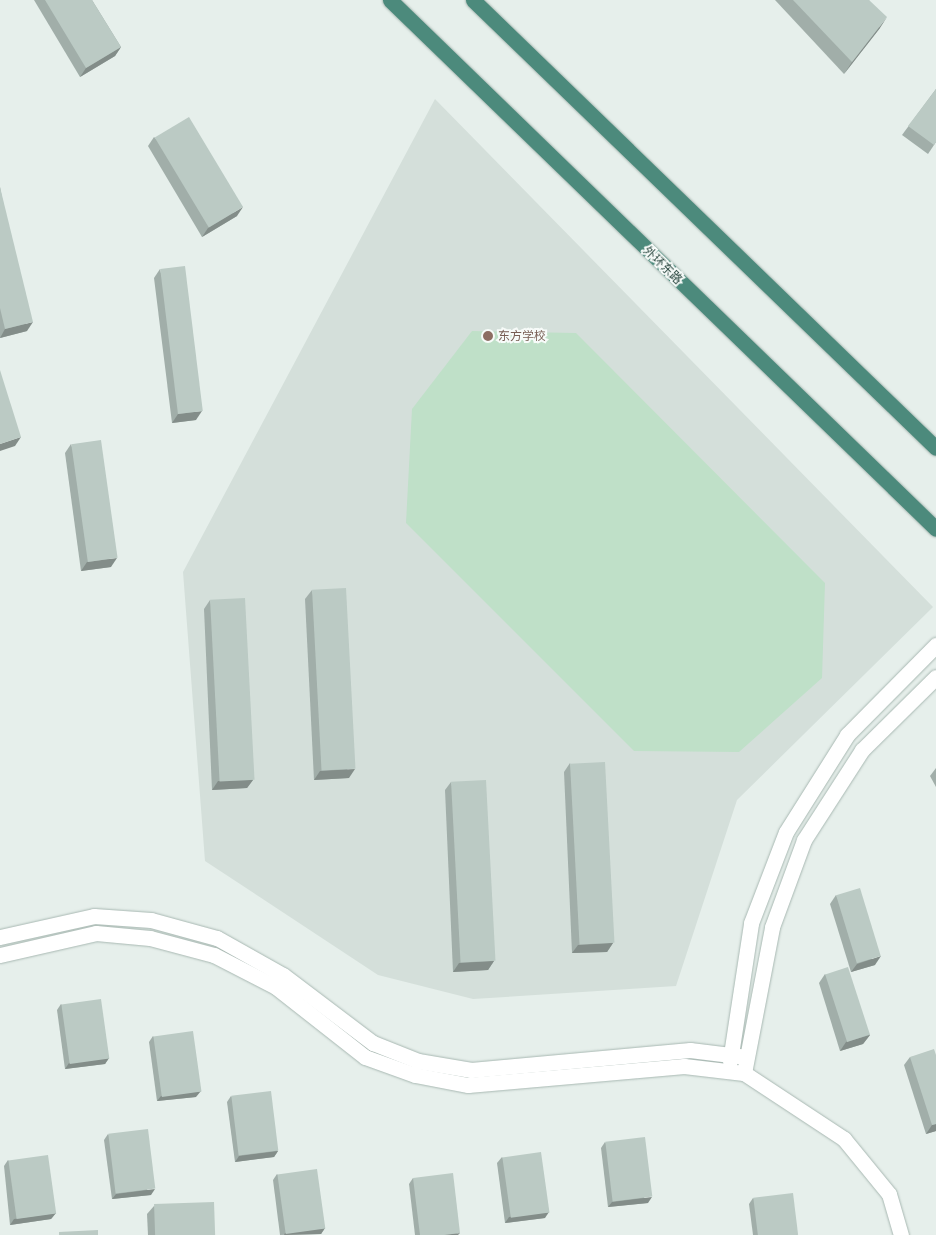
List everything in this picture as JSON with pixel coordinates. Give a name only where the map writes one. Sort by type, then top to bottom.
[{"type":"highway","name":"外环东路","points":[[390,0],[936,529]]},
{"type":"highway","points":[[473,0],[936,448]]},
{"type":"street","points":[[729,1069],[751,923],[786,832],[847,735],[936,645]]},
{"type":"street","points":[[744,1073],[772,927],[804,840],[862,750],[936,677]]},
{"type":"street","points":[[0,937],[94,916],[151,920],[217,938],[283,975],[373,1043],[418,1061],[471,1070],[690,1050],[731,1053],[747,1057]]},
{"type":"street","points":[[0,955],[96,933],[150,938],[214,954],[276,987],[365,1057],[415,1075],[468,1085],[684,1066],[729,1069],[744,1073],[844,1140],[889,1194],[901,1235]]},
{"type":"shaded area","name":"东方学校","points":[[435,99],[933,607],[737,800],[676,986],[473,999],[378,975],[205,861],[183,572]]},
{"type":"green space","points":[[472,331],[576,333],[825,583],[822,678],[739,752],[634,751],[406,523],[412,409]]},
{"type":"building","points":[[45,0],[92,0],[121,47],[86,68]]},
{"type":"building","points":[[793,0],[869,0],[887,17],[852,62]]},
{"type":"building","points":[[936,89],[936,142],[934,145],[908,126]]},
{"type":"building","points":[[189,117],[243,207],[209,228],[155,138]]},
{"type":"building","points":[[0,187],[33,322],[5,329],[0,308]]},
{"type":"building","points":[[185,266],[203,411],[178,414],[160,269]]},
{"type":"building","points":[[0,370],[21,437],[0,444]]},
{"type":"building","points":[[101,440],[118,558],[88,562],[71,444]]},
{"type":"building","points":[[346,588],[355,769],[322,771],[312,590]]},
{"type":"building","points":[[245,598],[255,780],[220,782],[210,600]]},
{"type":"building","points":[[605,762],[614,943],[580,945],[570,764]]},
{"type":"building","points":[[486,780],[495,961],[461,963],[451,782]]},
{"type":"building","points":[[860,888],[881,956],[857,963],[836,895]]},
{"type":"building","points":[[848,967],[870,1035],[847,1042],[825,974]]},
{"type":"building","points":[[101,999],[109,1058],[70,1064],[61,1005]]},
{"type":"building","points":[[193,1031],[201,1091],[162,1097],[153,1037]]},
{"type":"building","points":[[934,1049],[936,1055],[936,1124],[932,1125],[910,1057]]},
{"type":"building","points":[[271,1091],[278,1151],[239,1155],[231,1096]]},
{"type":"building","points":[[148,1129],[155,1189],[116,1193],[108,1134]]},
{"type":"building","points":[[645,1137],[652,1197],[613,1201],[605,1142]]},
{"type":"building","points":[[541,1152],[549,1212],[511,1218],[502,1157]]},
{"type":"building","points":[[48,1155],[56,1213],[17,1219],[8,1161]]},
{"type":"building","points":[[317,1169],[325,1228],[286,1234],[277,1175]]},
{"type":"building","points":[[453,1173],[460,1233],[420,1235],[413,1178]]},
{"type":"building","points":[[793,1193],[798,1235],[758,1235],[753,1198]]},
{"type":"building","points":[[214,1202],[215,1235],[155,1235],[154,1204]]},
{"type":"building","points":[[98,1230],[98,1235],[59,1235],[59,1232]]},
{"type":"place","name":"东方学校","points":[[488,336]]}]
